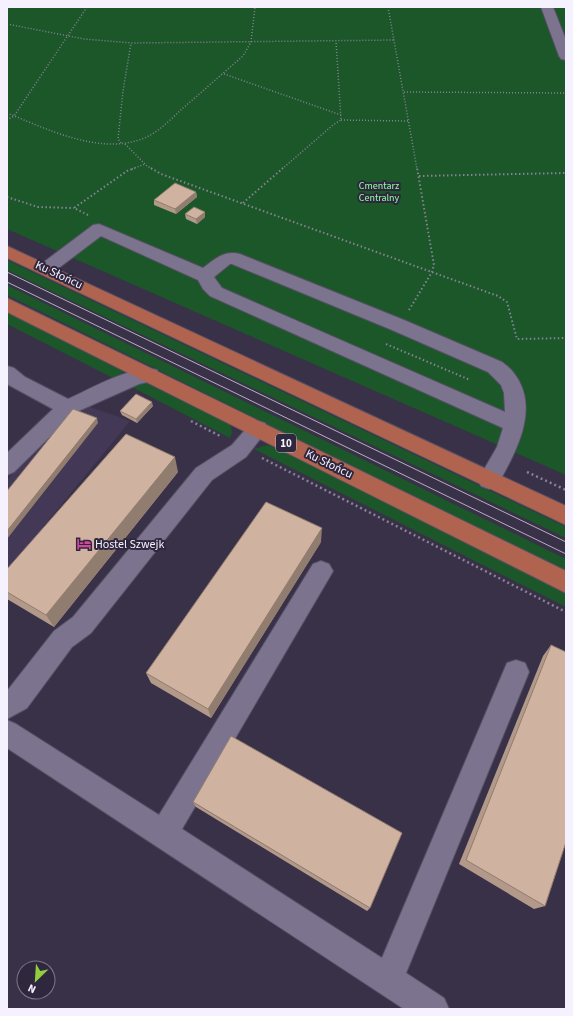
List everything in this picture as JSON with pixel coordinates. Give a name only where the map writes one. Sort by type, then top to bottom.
[{"type":"main road","name":"Ku Słońcu","points":[[7,251],[566,516]]},
{"type":"main road","name":"Ku Słońcu","points":[[7,304],[566,582]]},
{"type":"street","points":[[547,7],[566,56]]},
{"type":"street","points":[[46,269],[98,230],[205,276],[209,285],[216,292],[513,424]]},
{"type":"street","points":[[205,276],[225,259],[234,258],[398,325],[495,367],[507,377],[514,390],[516,402],[508,446],[489,480]]},
{"type":"street","points":[[7,373],[24,386],[67,408]]},
{"type":"street","points":[[7,466],[67,408],[136,377],[150,375]]},
{"type":"street","points":[[7,706],[18,699],[63,639],[82,625],[204,474],[242,448],[258,429]]},
{"type":"street","points":[[163,834],[322,571]]},
{"type":"street","points":[[388,980],[516,672]]},
{"type":"street","points":[[7,733],[433,1009]]},
{"type":"path","points":[[7,120],[14,116],[87,7]]},
{"type":"path","points":[[7,113],[73,137],[100,142],[125,144],[136,142],[153,135],[243,56],[251,42],[255,7]]},
{"type":"path","points":[[388,7],[434,265],[432,272],[398,325]]},
{"type":"path","points":[[7,24],[92,41],[131,43],[394,40]]},
{"type":"path","points":[[336,41],[341,120]]},
{"type":"path","points":[[121,144],[118,139],[123,91],[131,43]]},
{"type":"path","points":[[224,74],[341,115]]},
{"type":"path","points":[[404,92],[566,93]]},
{"type":"path","points":[[243,204],[333,125],[341,120],[409,121]]},
{"type":"path","points":[[125,144],[145,164],[161,174],[498,296],[508,302],[517,339],[566,338]]},
{"type":"path","points":[[74,208],[127,171],[145,164]]},
{"type":"path","points":[[419,176],[566,173]]},
{"type":"path","points":[[7,197],[38,207],[74,208],[88,215]]},
{"type":"path","points":[[190,420],[242,448],[566,612]]},
{"type":"shaded area","points":[[76,402],[130,421],[7,571],[7,480]]},
{"type":"green space","name":"Cmentarz Centralny","points":[[7,7],[566,7],[566,475],[7,229]]},
{"type":"green space","points":[[7,260],[566,527],[566,538],[7,270]]},
{"type":"green space","points":[[7,285],[566,559],[566,572],[7,295]]},
{"type":"green space","points":[[7,312],[121,368],[123,371],[122,374],[117,380],[7,324]]},
{"type":"green space","points":[[144,382],[227,422],[230,424],[232,433],[230,438],[128,385]]},
{"type":"green space","points":[[268,445],[284,451],[566,593],[566,607],[254,449]]},
{"type":"building","points":[[175,183],[196,192],[175,209],[154,200]]},
{"type":"building","points":[[194,207],[205,212],[196,219],[185,214]]},
{"type":"building","points":[[136,394],[152,402],[136,419],[120,411]]},
{"type":"building","points":[[73,409],[97,418],[7,531],[7,491]]},
{"type":"building","name":"Hostel Szwejk","points":[[126,434],[175,457],[46,615],[7,592],[7,569]]},
{"type":"building","points":[[266,502],[322,528],[208,709],[146,673]]},
{"type":"building","points":[[551,645],[566,652],[566,842],[545,906],[466,860]]},
{"type":"building","points":[[231,736],[402,833],[370,908],[193,802]]},
{"type":"tram line","points":[[7,272],[566,542]]},
{"type":"tram line","points":[[7,282],[566,554]]},
{"type":"place","name":"Hostel Szwejk","points":[[84,544]]}]
